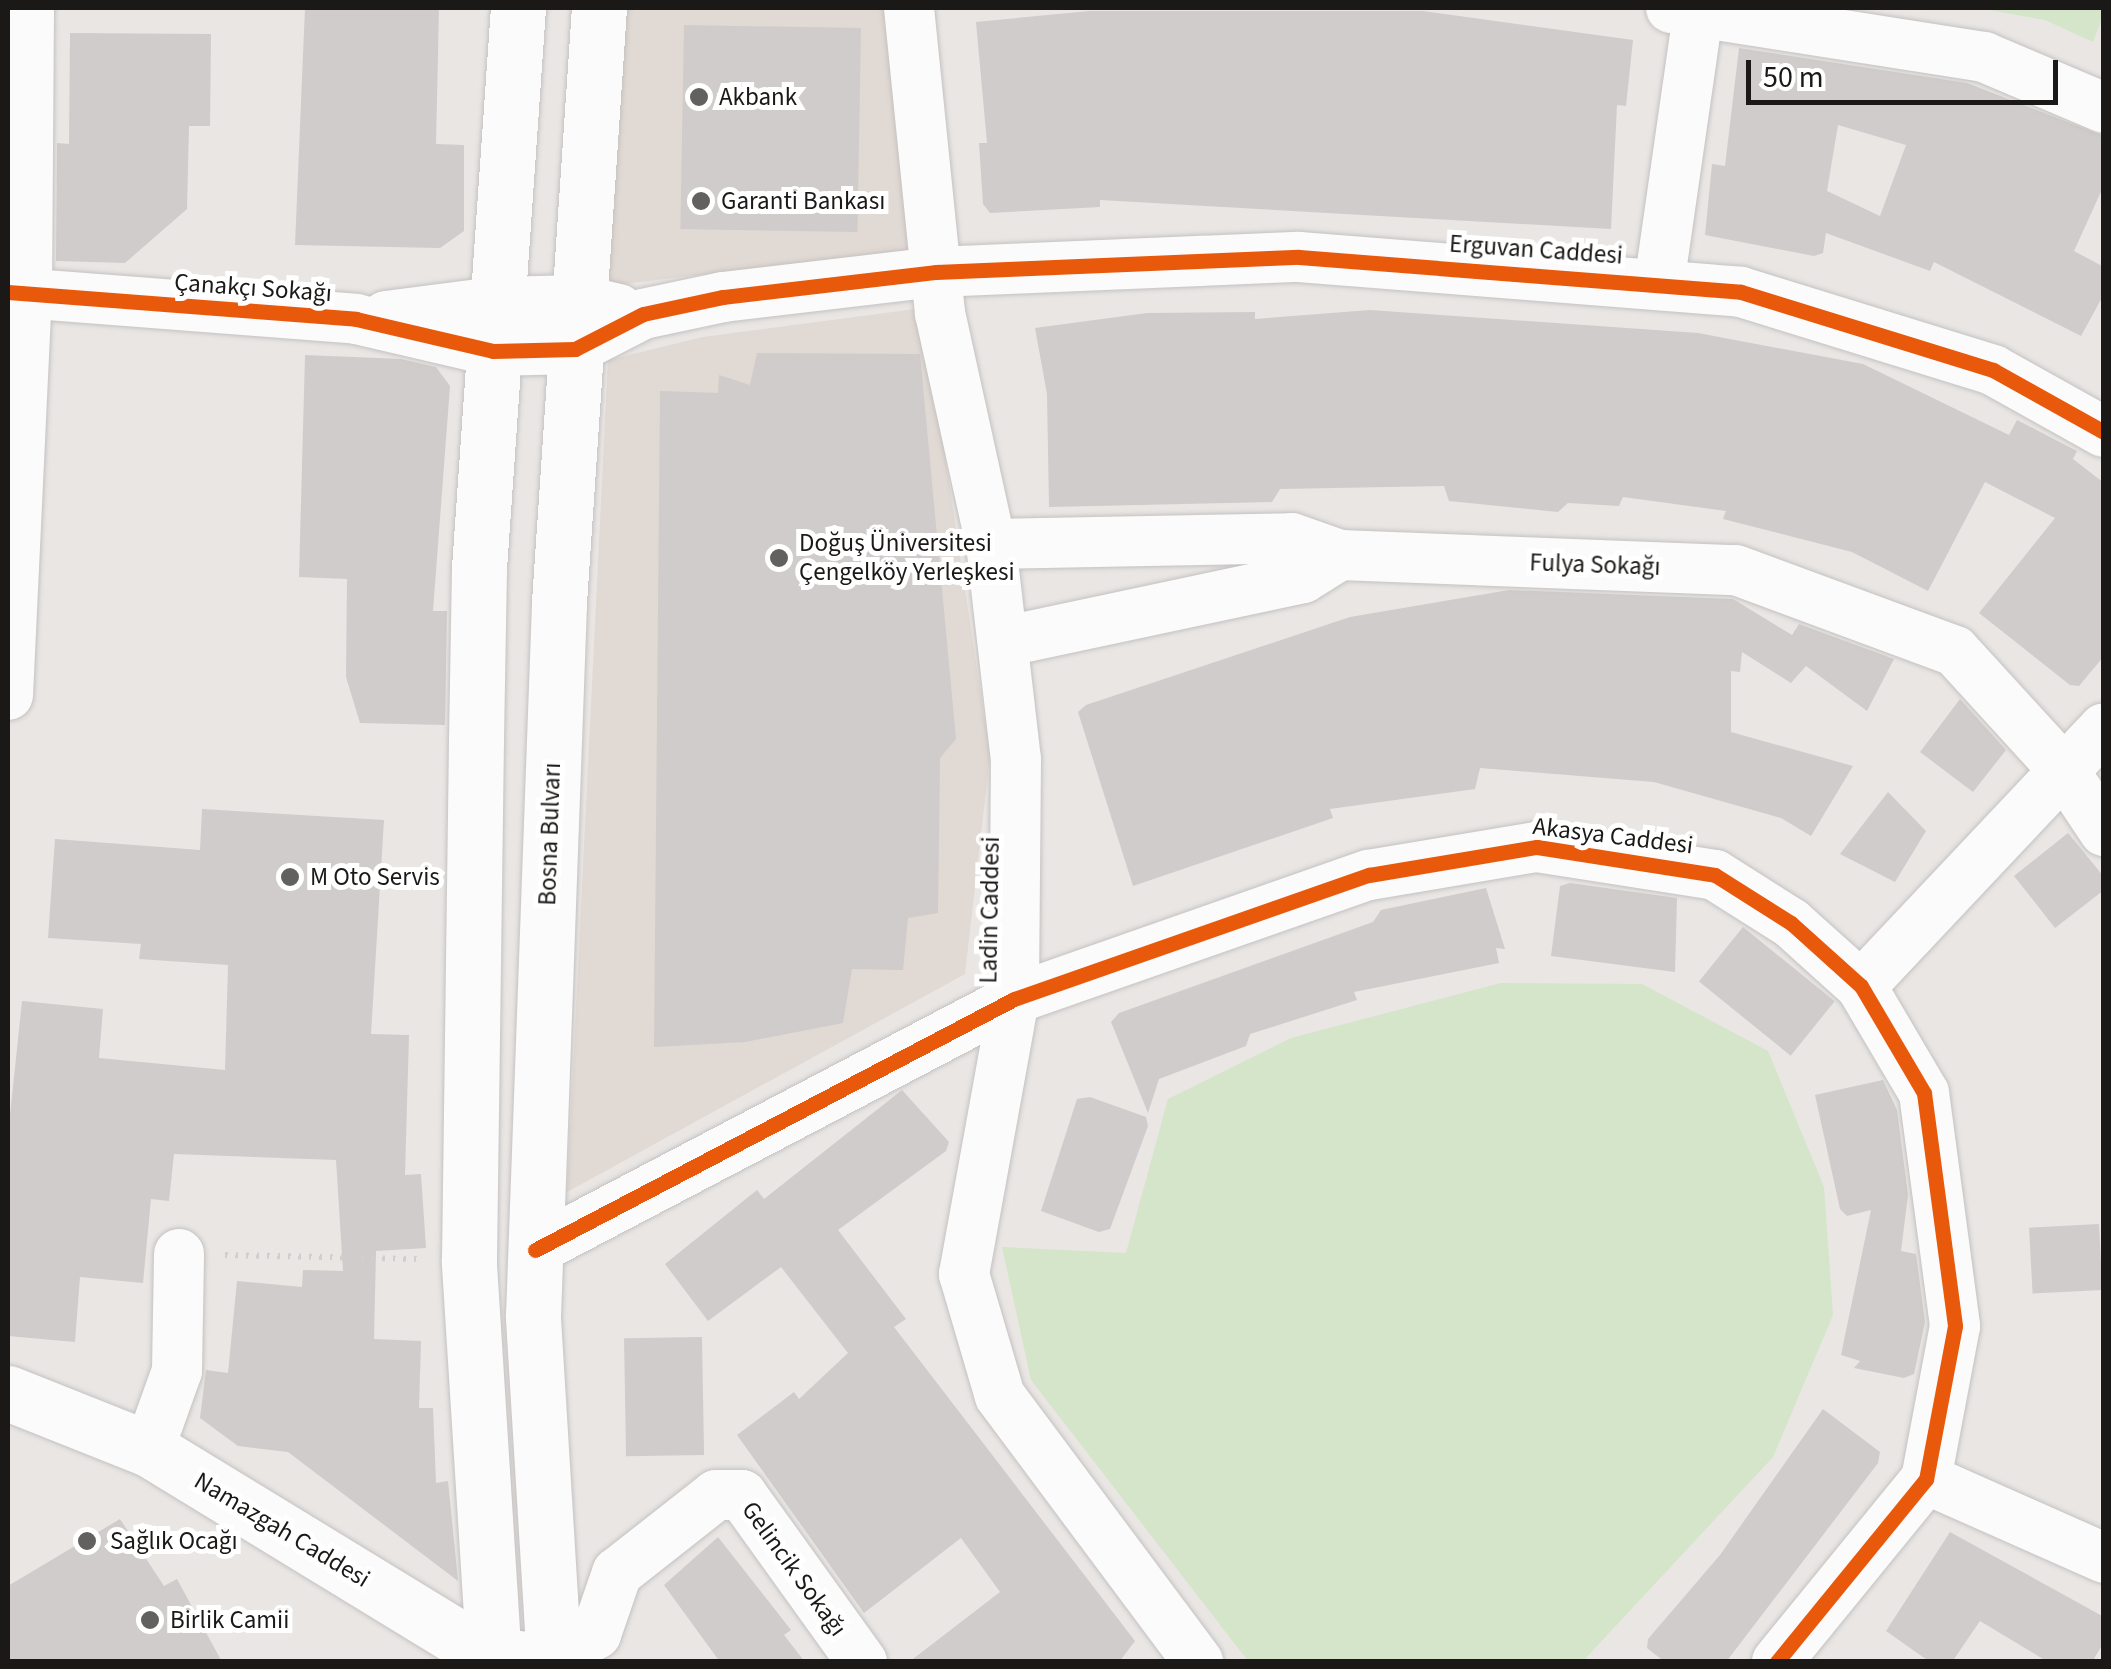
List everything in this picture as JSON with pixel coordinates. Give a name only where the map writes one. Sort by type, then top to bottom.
[{"type":"main road","points":[[518,8],[479,568],[469,1260],[494,1660],[554,1659]]},
{"type":"main road","name":"Bosna Bulvarı","points":[[554,1659],[535,1250],[578,324],[598,8]]},
{"type":"main road","name":"Namazgah Caddesi","points":[[8,1394],[149,1449],[494,1660]]},
{"type":"street","points":[[8,695],[17,294],[29,8]]},
{"type":"street","name":"Ladin Caddesi","points":[[908,8],[936,272],[991,544],[1007,642],[1016,759],[1014,1000],[964,1274],[1000,1396],[1198,1662]]},
{"type":"street","points":[[1659,285],[1684,11],[1984,57],[2104,108]]},
{"type":"street","name":"Erguvan Caddesi","points":[[578,324],[936,272],[1299,257],[1741,292],[1993,370],[2104,432]]},
{"type":"street","name":"Çanakçı Sokağı","points":[[17,294],[356,320],[494,327],[578,324]]},
{"type":"street","name":"Fulya Sokağı","points":[[991,544],[1292,538],[1340,555],[1736,570],[1955,651],[2062,768],[2104,831]]},
{"type":"street","points":[[1007,642],[1303,578],[1340,555]]},
{"type":"street","points":[[1862,986],[2062,768],[2104,728]]},
{"type":"street","name":"Akasya Caddesi","points":[[535,1250],[1014,1000],[1369,874],[1537,847],[1716,874],[1791,923],[1862,986],[1924,1093],[1955,1326],[1926,1479],[1777,1662]]},
{"type":"street","points":[[149,1449],[177,1371],[179,1254]]},
{"type":"street","points":[[1926,1479],[2104,1558]]},
{"type":"street","name":"Gelincik Sokağı","points":[[554,1659],[596,1634],[617,1573],[716,1495],[742,1495],[862,1662]]},
{"type":"path","points":[[179,1254],[469,1260]]},
{"type":"shaded area","points":[[617,8],[918,8],[922,249],[597,287]]},
{"type":"shaded area","name":"Doğuş Üniversitesi Çengelköy Yerleşkesi","points":[[923,308],[990,756],[965,974],[567,1192],[608,360],[703,337]]},
{"type":"green space","points":[[1978,8],[2103,8],[2103,16],[2093,42],[2045,20]]},
{"type":"green space","points":[[1501,983],[1642,984],[1768,1051],[1824,1187],[1833,1315],[1773,1457],[1583,1661],[1248,1661],[1031,1380],[1002,1247],[1126,1253],[1168,1099],[1291,1038]]},
{"type":"building","points":[[305,8],[439,8],[436,144],[464,145],[464,231],[440,248],[295,245]]},
{"type":"building","points":[[1089,11],[1423,11],[1633,40],[1626,106],[1617,105],[1611,229],[1100,200],[1100,207],[990,213],[983,204],[979,143],[987,143],[976,22]]},
{"type":"building","points":[[684,25],[861,28],[857,232],[680,229]]},
{"type":"building","points":[[70,33],[211,34],[210,126],[189,126],[187,209],[125,263],[56,261],[57,143],[69,144]]},
{"type":"building","points":[[1739,48],[1967,83],[2104,136],[2104,185],[2074,251],[2104,267],[2104,294],[2081,336],[1934,262],[1930,271],[1826,233],[1823,253],[1814,256],[1705,235],[1712,164],[1725,166]],"holes":[[[1838,125],[1906,145],[1880,216],[1827,191]]]},
{"type":"building","points":[[1370,310],[1698,333],[1863,364],[2009,435],[2017,420],[2077,451],[2073,459],[2104,483],[2104,656],[2079,686],[2070,685],[1979,613],[2055,518],[1985,482],[1928,591],[1852,552],[1723,519],[1726,511],[1623,497],[1619,506],[1568,503],[1558,512],[1449,501],[1444,486],[1280,489],[1272,502],[1049,507],[1047,394],[1035,328],[1147,313],[1255,312],[1255,319]]},
{"type":"building","name":"Doğuş Üniversitesi Çengelköy Yerleşkesi","points":[[757,353],[920,354],[956,739],[940,758],[938,913],[908,918],[903,970],[852,969],[843,1023],[745,1042],[654,1047],[660,391],[718,393],[719,375],[750,385]]},
{"type":"building","points":[[305,355],[401,359],[436,367],[450,386],[433,611],[447,611],[445,725],[360,723],[346,677],[347,579],[299,577]]},
{"type":"building","points":[[1509,590],[1733,599],[1792,635],[1799,624],[1894,659],[1867,711],[1806,666],[1791,683],[1742,652],[1740,672],[1731,671],[1731,732],[1853,766],[1811,836],[1781,818],[1654,782],[1480,768],[1475,789],[1330,809],[1333,818],[1133,886],[1078,712],[1086,705],[1350,617]]},
{"type":"building","points":[[1960,699],[2006,750],[1973,792],[1920,752]]},
{"type":"building","points":[[1888,792],[1926,831],[1895,882],[1840,854]]},
{"type":"building","points":[[202,809],[384,820],[371,1034],[409,1035],[405,1175],[421,1174],[426,1248],[376,1251],[374,1339],[421,1341],[419,1408],[433,1408],[436,1483],[448,1481],[458,1581],[288,1452],[238,1446],[200,1418],[206,1370],[228,1373],[237,1281],[302,1287],[303,1270],[343,1271],[336,1160],[174,1154],[169,1201],[151,1199],[143,1283],[80,1277],[75,1342],[8,1336],[8,1134],[22,1001],[103,1009],[99,1058],[225,1070],[228,965],[139,959],[141,944],[48,938],[55,839],[200,850]]},
{"type":"building","points":[[2068,833],[2104,877],[2104,890],[2055,928],[2014,876]]},
{"type":"building","points":[[1570,883],[1677,898],[1675,972],[1551,956],[1560,886]]},
{"type":"building","points":[[1486,888],[1505,949],[1496,948],[1499,963],[1354,992],[1357,1000],[1250,1034],[1246,1046],[1159,1079],[1148,1113],[1111,1022],[1119,1013],[1373,922],[1381,910]]},
{"type":"building","points":[[1743,927],[1835,1001],[1791,1056],[1699,981]]},
{"type":"building","points":[[1883,1080],[1897,1110],[1908,1195],[1901,1251],[1916,1254],[1925,1322],[1914,1374],[1904,1378],[1854,1368],[1860,1361],[1841,1355],[1871,1210],[1847,1216],[1840,1209],[1815,1095]]},
{"type":"building","points":[[902,1090],[949,1142],[946,1151],[838,1230],[906,1319],[894,1327],[1135,1641],[1119,1662],[909,1662],[1000,1592],[961,1538],[864,1613],[737,1435],[794,1392],[799,1399],[848,1353],[781,1267],[708,1321],[665,1264],[757,1190],[764,1199]]},
{"type":"building","points":[[1090,1097],[1146,1117],[1148,1126],[1110,1229],[1099,1232],[1041,1211],[1077,1099]]},
{"type":"building","points":[[2099,1224],[2102,1290],[2033,1294],[2029,1228]]},
{"type":"building","points":[[702,1337],[704,1455],[626,1456],[624,1338]]},
{"type":"building","points":[[1823,1409],[1880,1452],[1878,1463],[1726,1662],[1665,1662],[1647,1648],[1648,1639],[1720,1555]]},
{"type":"building","points":[[120,1519],[164,1586],[177,1579],[222,1662],[8,1662],[8,1586]]},
{"type":"building","points":[[1950,1532],[2104,1617],[2104,1642],[2092,1662],[2048,1662],[1980,1621],[1952,1662],[1930,1662],[1886,1631]]},
{"type":"building","points":[[718,1537],[791,1630],[784,1635],[805,1662],[720,1662],[664,1585]]},
{"type":"cycle path","points":[[8,292],[356,319],[493,351],[575,349],[643,314],[723,297],[936,272],[1299,257],[1741,292],[1993,370],[2104,432]]},
{"type":"cycle path","points":[[535,1250],[1014,999],[1369,875],[1537,847],[1715,875],[1791,923],[1861,986],[1924,1093],[1955,1326],[1926,1479],[1777,1662]]},
{"type":"place","name":"Akbank","points":[[699,97]]},
{"type":"place","name":"Garanti Bankası","points":[[701,201]]},
{"type":"place","name":"Doğuş Üniversitesi Çengelköy Yerleşkesi","points":[[779,558]]},
{"type":"place","name":"M Oto Servis","points":[[290,877]]},
{"type":"place","name":"Sağlık Ocağı","points":[[87,1541]]},
{"type":"place","name":"Birlik Camii","points":[[150,1620]]}]
